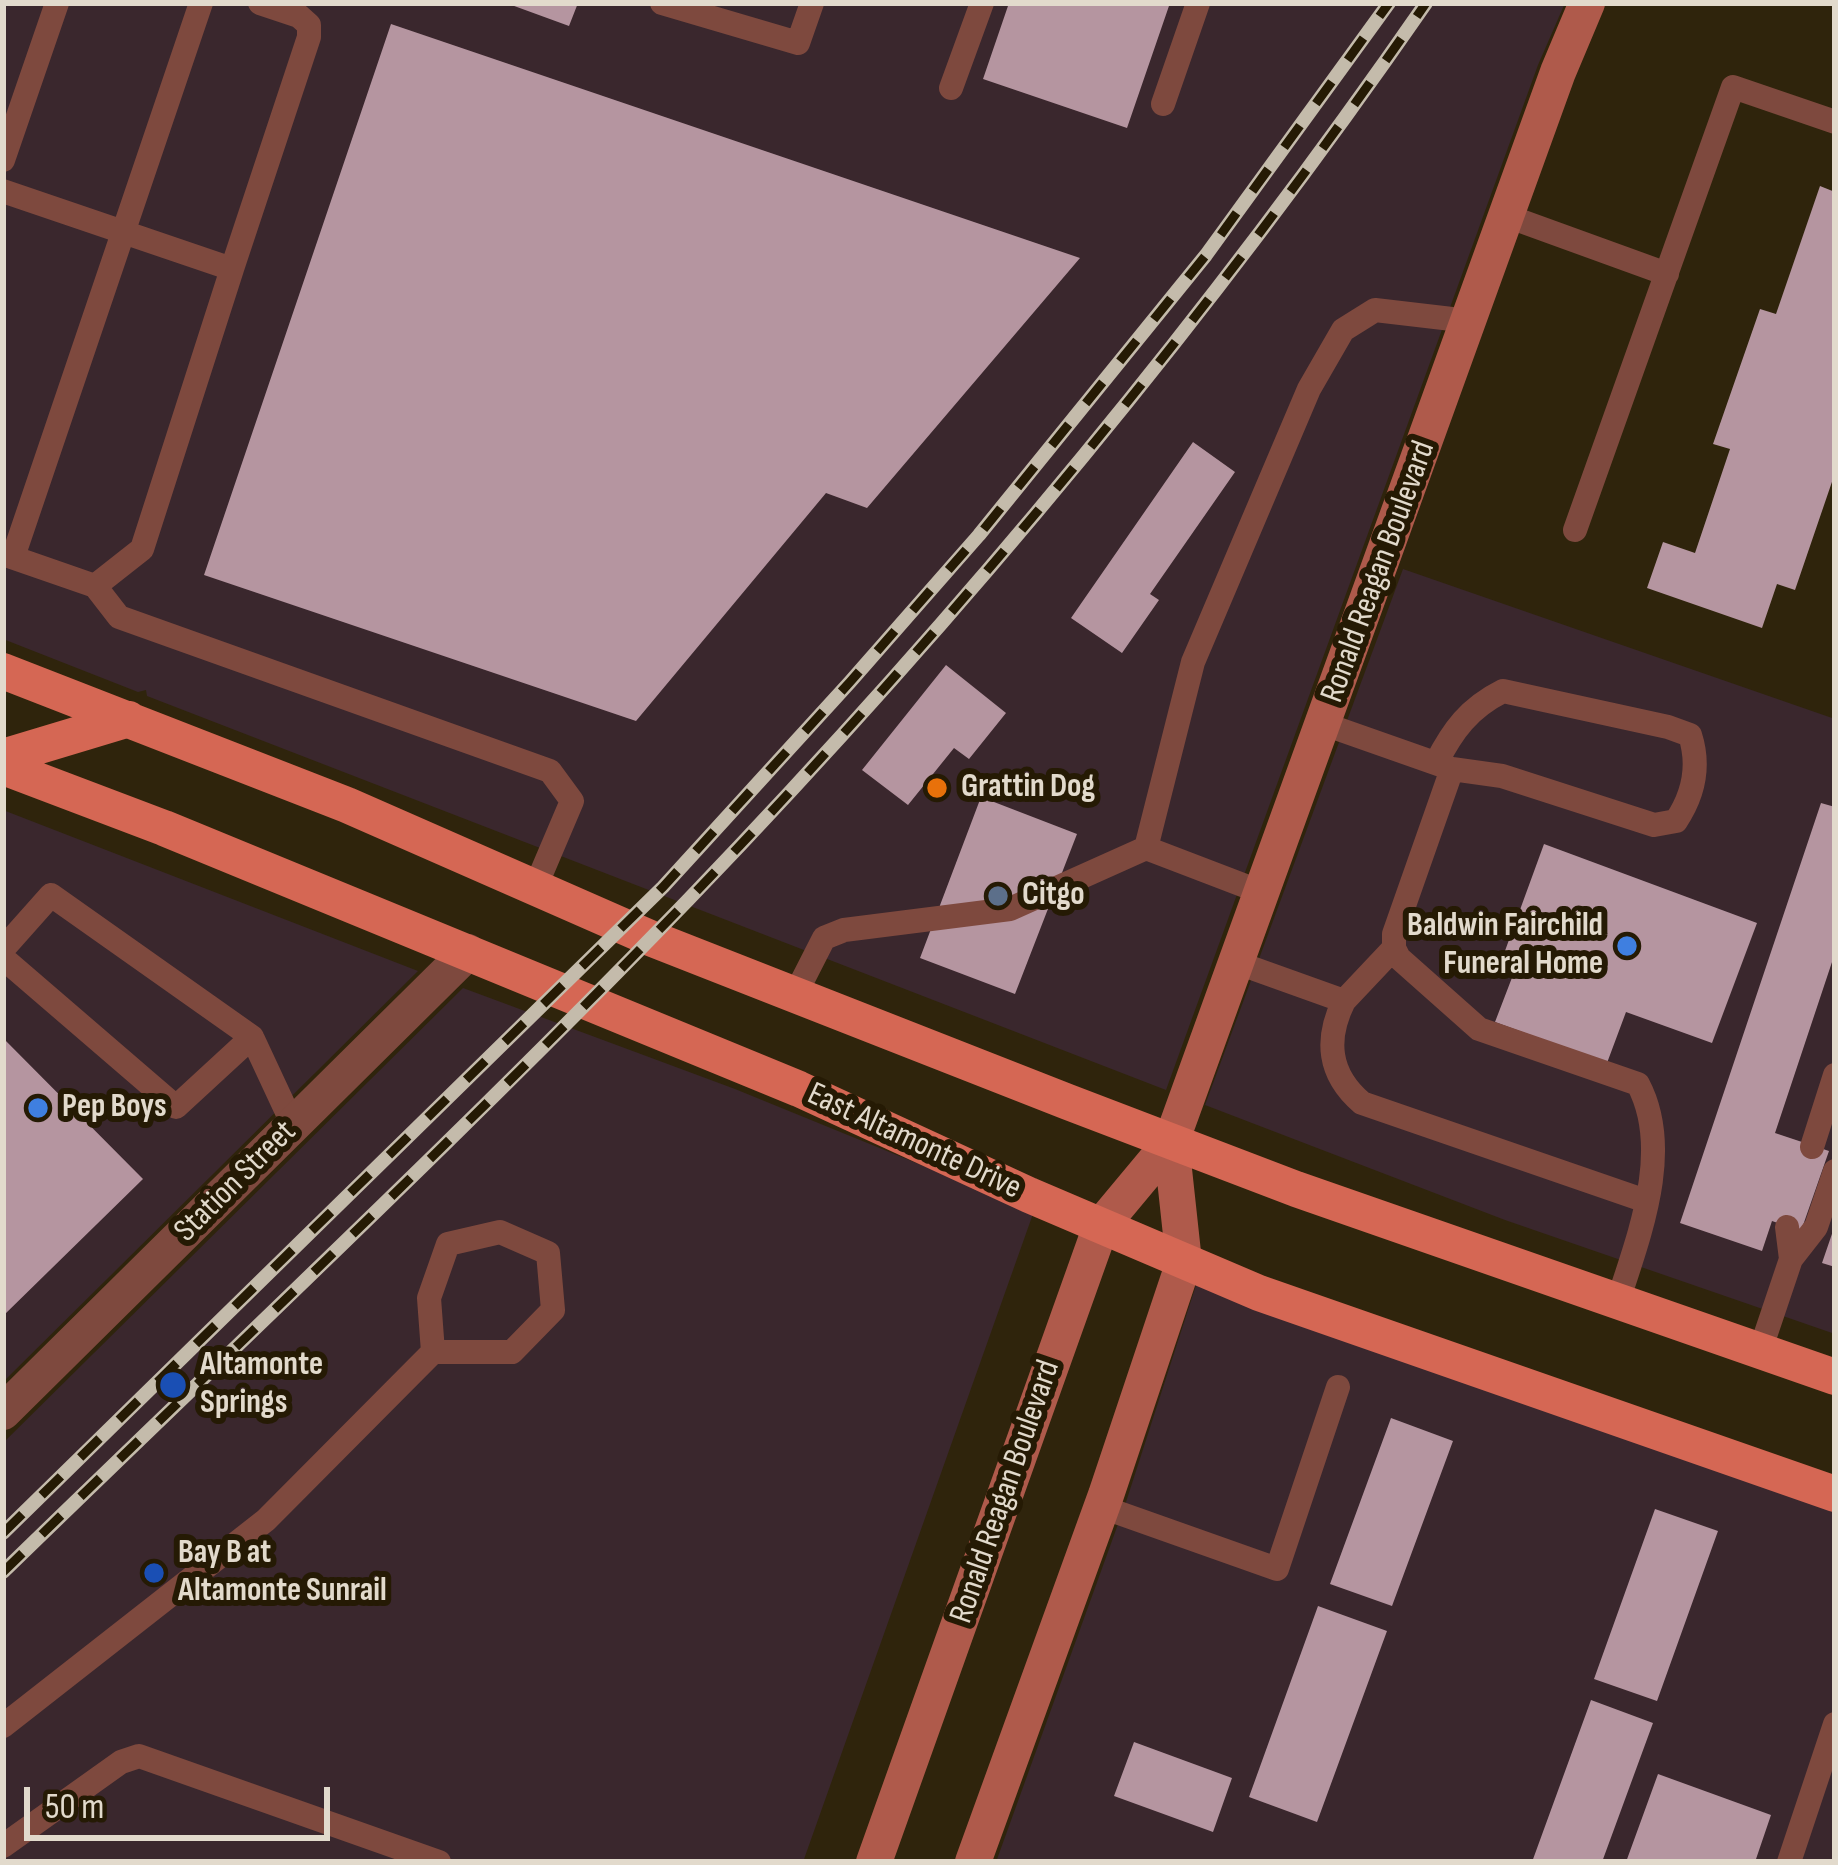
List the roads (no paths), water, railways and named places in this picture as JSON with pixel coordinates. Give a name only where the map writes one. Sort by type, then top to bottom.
[{"type":"main road","name":"Ronald Reagan Boulevard","points":[[874,1862],[1100,1226],[1171,1142],[1587,3]]},
{"type":"main road","points":[[3,670],[347,806],[650,938],[1171,1142],[1835,1377]]},
{"type":"main road","points":[[3,757],[129,719]]},
{"type":"main road","name":"East Altamonte Drive","points":[[3,766],[799,1090],[1184,1262],[1358,1329],[1835,1494]]},
{"type":"main road","name":"Ronald Reagan Boulevard","points":[[974,1862],[1184,1262],[1171,1142]]},
{"type":"street","name":"Station Street","points":[[3,1412],[468,952]]},
{"type":"lane","points":[[3,160],[57,3]]},
{"type":"lane","points":[[201,3],[8,555],[95,586],[119,617],[550,771],[572,801],[536,888]]},
{"type":"lane","points":[[95,586],[142,549],[310,37],[310,25],[299,16],[260,3]]},
{"type":"lane","points":[[662,3],[798,43],[812,3]]},
{"type":"lane","points":[[951,88],[982,3]]},
{"type":"lane","points":[[1163,104],[1198,3]]},
{"type":"lane","points":[[1575,530],[1733,87],[1835,122]]},
{"type":"lane","points":[[3,191],[232,269]]},
{"type":"lane","points":[[1507,216],[1667,274]]},
{"type":"lane","points":[[1146,848],[1193,662],[1309,389],[1343,331],[1375,310],[1469,321]]},
{"type":"lane","points":[[1324,724],[1444,766],[1502,776],[1654,825],[1676,821],[1685,807],[1695,776],[1696,753],[1690,735],[1522,692],[1503,691],[1471,710],[1454,728],[1444,766],[1394,934],[1394,948],[1414,974],[1479,1029],[1638,1084],[1651,1113],[1653,1154],[1646,1201],[1618,1301]]},
{"type":"lane","points":[[796,993],[824,938],[844,931],[1010,909],[1146,848],[1261,892]]},
{"type":"lane","points":[[252,1036],[176,1107],[3,954],[51,895],[252,1036],[293,1125]]},
{"type":"lane","points":[[1394,948],[1344,1001],[1329,1038],[1340,1077],[1363,1103],[1646,1201]]},
{"type":"lane","points":[[1235,962],[1344,1001]]},
{"type":"lane","points":[[1812,1147],[1830,1119],[1835,1075]]},
{"type":"lane","points":[[1760,1351],[1791,1258],[1816,1227],[1835,1172]]},
{"type":"lane","points":[[1786,1227],[1791,1258]]},
{"type":"lane","points":[[3,1726],[266,1520],[434,1352],[512,1352],[553,1310],[548,1253],[500,1232],[448,1244],[429,1298],[434,1352]]},
{"type":"lane","points":[[1102,1507],[1277,1569],[1338,1387]]},
{"type":"lane","points":[[1789,1862],[1835,1724]]},
{"type":"lane","points":[[3,1846],[121,1762],[140,1756],[439,1862]]},
{"type":"railway","points":[[3,1533],[663,887],[850,682],[979,535],[1206,255],[1389,3]]},
{"type":"railway","points":[[3,1572],[434,1155],[788,794],[1075,466],[1256,238],[1426,3]]},
{"type":"place","name":"Grattin Dog","points":[[937,788]]},
{"type":"place","name":"Citgo","points":[[998,896]]},
{"type":"place","name":"Baldwin Fairchild Funeral Home","points":[[1627,946]]},
{"type":"place","name":"Pep Boys","points":[[38,1108]]},
{"type":"place","name":"Altamonte Springs","points":[[173,1385]]},
{"type":"place","name":"Bay B at Altamonte Sunrail","points":[[154,1573]]}]
